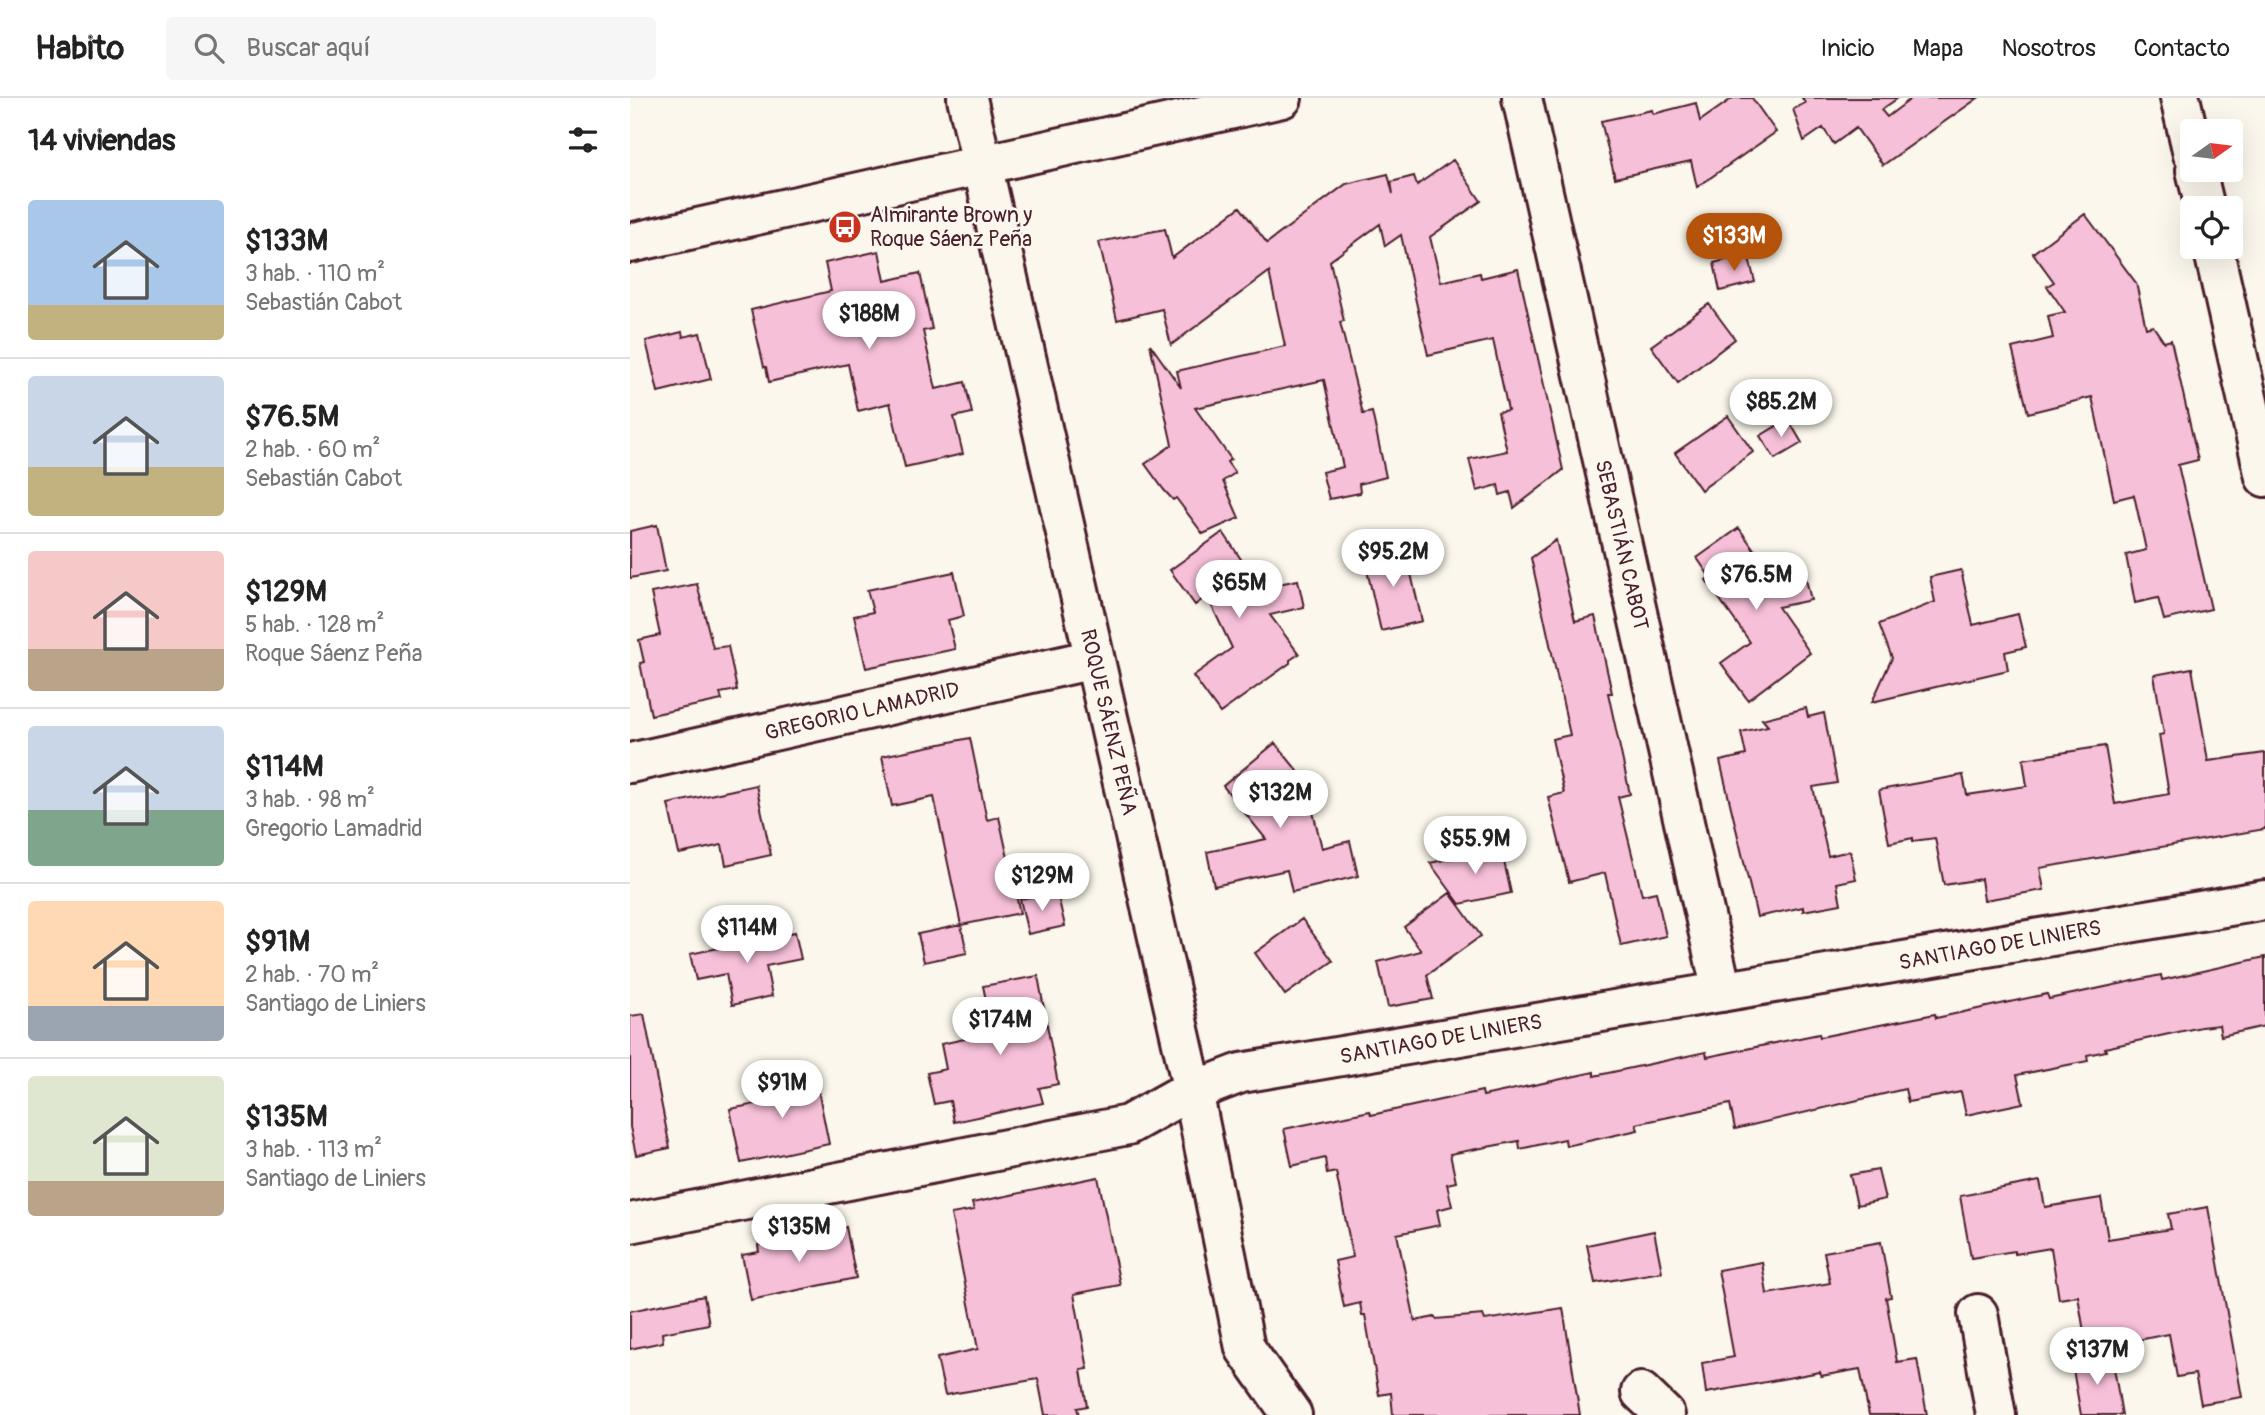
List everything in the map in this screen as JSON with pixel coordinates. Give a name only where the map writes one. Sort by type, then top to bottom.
[{"type":"street","name":"ROQUE SÁENZ PEÑA","points":[[967,98],[1193,1091],[1245,1348],[1292,1415]]},
{"type":"street","points":[[630,243],[1282,98]]},
{"type":"street","name":"SEBASTIÁN CABOT","points":[[1522,98],[1722,992]]},
{"type":"street","points":[[2180,98],[2185,119]]},
{"type":"street","points":[[2216,259],[2265,477]]},
{"type":"street","name":"GREGORIO LAMADRID","points":[[630,763],[1094,659]]},
{"type":"street","name":"SANTIAGO DE LINIERS","points":[[630,1223],[1128,1125],[1193,1091],[1241,1073],[2265,900]]},
{"type":"street","points":[[1978,1314],[1996,1415]]},
{"type":"building","points":[[1733,98],[1752,98],[1776,132],[1697,187],[1691,161],[1615,178],[1601,121],[1652,110],[1653,114],[1696,103],[1700,121]]},
{"type":"building","points":[[1802,98],[1898,98],[1881,110],[1887,117],[1912,98],[1978,98],[1883,165],[1856,128],[1834,144],[1823,128],[1804,141],[1793,109],[1805,103]]},
{"type":"building","points":[[1453,160],[1481,201],[1430,237],[1441,282],[1480,273],[1481,278],[1518,269],[1563,470],[1514,508],[1510,492],[1500,495],[1498,485],[1477,491],[1469,459],[1507,451],[1498,412],[1508,410],[1493,340],[1428,355],[1401,235],[1385,246],[1380,224],[1330,261],[1344,321],[1340,322],[1363,414],[1372,412],[1386,477],[1359,484],[1360,493],[1329,499],[1322,472],[1343,467],[1324,380],[1195,408],[1231,459],[1227,462],[1235,473],[1223,481],[1239,518],[1203,534],[1176,498],[1173,500],[1145,464],[1172,445],[1150,344],[1181,388],[1177,371],[1285,346],[1269,272],[1171,345],[1162,309],[1117,320],[1099,242],[1165,229],[1172,258],[1240,207],[1267,243],[1346,184],[1388,174],[1393,194],[1391,182],[1414,176],[1417,185]]},
{"type":"building","points":[[2085,214],[2136,283],[2146,328],[2153,326],[2164,342],[2171,340],[2198,460],[2178,465],[2211,609],[2164,620],[2158,598],[2135,603],[2126,555],[2146,550],[2134,495],[2114,500],[2092,397],[2028,413],[2012,348],[2053,338],[2048,316],[2065,312],[2047,286],[2054,282],[2033,253]]},
{"type":"building","points":[[879,251],[885,281],[920,273],[932,329],[923,331],[936,389],[965,382],[972,413],[954,417],[963,454],[905,467],[890,403],[858,411],[848,364],[769,382],[751,310],[831,291],[825,263]]},
{"type":"building","points":[[1748,254],[1755,282],[1720,291],[1714,263]]},
{"type":"building","points":[[1709,304],[1735,339],[1678,383],[1651,346]]},
{"type":"building","points":[[682,332],[683,337],[700,333],[711,379],[658,392],[646,341]]},
{"type":"building","points":[[1728,416],[1753,452],[1701,490],[1675,453]]},
{"type":"building","points":[[1788,419],[1802,443],[1775,459],[1760,436]]},
{"type":"building","points":[[657,525],[666,571],[630,578],[630,531]]},
{"type":"building","points":[[1739,528],[1774,578],[1804,571],[1811,600],[1778,607],[1810,653],[1748,700],[1721,663],[1750,642],[1706,580],[1710,577],[1697,558]]},
{"type":"building","points":[[1223,532],[1260,588],[1298,580],[1304,607],[1270,615],[1299,654],[1220,713],[1193,676],[1232,648],[1207,596],[1195,605],[1170,570]]},
{"type":"building","points":[[1556,540],[1575,621],[1595,616],[1612,693],[1608,693],[1630,794],[1618,797],[1642,895],[1656,892],[1666,936],[1621,946],[1605,873],[1569,882],[1548,797],[1564,793],[1552,739],[1570,735],[1531,558]]},
{"type":"building","points":[[1405,548],[1422,621],[1381,631],[1364,557]]},
{"type":"building","points":[[1961,570],[1973,625],[2018,614],[2026,647],[2005,652],[2008,670],[1872,702],[1892,658],[1879,624],[1935,602],[1930,577]]},
{"type":"building","points":[[954,572],[964,616],[948,620],[955,649],[866,668],[854,616],[873,612],[867,590]]},
{"type":"building","points":[[697,584],[713,648],[728,646],[737,690],[720,693],[722,700],[651,715],[640,663],[644,662],[639,640],[660,635],[651,593]]},
{"type":"building","points":[[2192,668],[2208,761],[2265,753],[2265,829],[2040,868],[2044,890],[1984,900],[1981,879],[1944,885],[1935,838],[1913,841],[1913,838],[1889,843],[1879,790],[1963,775],[1967,795],[2027,786],[2023,759],[2105,746],[2115,804],[2169,794],[2159,735],[2164,734],[2154,675]]},
{"type":"building","points":[[1806,708],[1808,717],[1824,713],[1837,783],[1813,787],[1828,856],[1850,851],[1856,879],[1837,883],[1841,904],[1803,911],[1803,907],[1757,917],[1720,761],[1746,755],[1741,732],[1768,726],[1762,719]]},
{"type":"building","points":[[970,738],[987,820],[999,817],[1020,913],[961,925],[934,797],[892,806],[882,756]]},
{"type":"building","points":[[1275,743],[1305,780],[1322,848],[1350,841],[1358,876],[1292,892],[1287,870],[1214,886],[1207,852],[1266,839],[1223,786]]},
{"type":"building","points":[[756,785],[771,855],[726,865],[722,845],[679,854],[668,804]]},
{"type":"building","points":[[1501,848],[1511,893],[1460,904],[1430,863]]},
{"type":"building","points":[[1057,892],[1065,926],[1028,934],[1020,899]]},
{"type":"building","points":[[1450,893],[1481,936],[1427,975],[1433,999],[1388,1007],[1378,962],[1421,951],[1404,927]]},
{"type":"building","points":[[1302,919],[1333,961],[1285,995],[1255,953]]},
{"type":"building","points":[[961,925],[967,953],[924,962],[918,934]]},
{"type":"building","points":[[795,932],[801,959],[766,966],[772,996],[732,1005],[726,974],[696,980],[690,954]]},
{"type":"building","points":[[2265,957],[2265,1026],[2221,1036],[2219,1025],[2201,1027],[2105,1048],[2106,1051],[2087,1055],[2088,1061],[2017,1075],[2023,1103],[1966,1115],[1961,1092],[1908,1102],[1905,1089],[1735,1129],[1730,1104],[1636,1124],[1638,1130],[1566,1146],[1565,1139],[1520,1149],[1519,1141],[1450,1154],[1456,1182],[1447,1184],[1452,1206],[1437,1210],[1440,1225],[1397,1234],[1415,1321],[1435,1317],[1483,1315],[1485,1320],[1563,1308],[1580,1415],[1393,1415],[1391,1393],[1379,1395],[1365,1315],[1362,1315],[1360,1303],[1344,1307],[1335,1261],[1353,1257],[1336,1172],[1327,1174],[1325,1158],[1292,1166],[1284,1129],[1370,1111],[1371,1115],[1482,1091],[1483,1096],[1594,1072],[1594,1076],[1706,1052],[1707,1057],[1935,1014],[1936,1018],[2047,994],[2049,999],[2161,975],[2162,980]]},
{"type":"building","points":[[1038,976],[1058,1084],[1039,1088],[1043,1103],[954,1122],[950,1101],[934,1104],[927,1073],[946,1069],[941,1044],[993,1033],[983,986]]},
{"type":"building","points":[[644,1014],[670,1148],[636,1155],[630,1127],[630,1016]]},
{"type":"building","points":[[814,1070],[829,1144],[741,1163],[730,1109],[776,1100],[771,1079]]},
{"type":"building","points":[[1878,1170],[1885,1199],[1857,1205],[1850,1175]]},
{"type":"building","points":[[1098,1177],[1120,1285],[1074,1294],[1088,1369],[1081,1370],[1087,1406],[1077,1408],[1079,1415],[1045,1415],[1038,1379],[945,1395],[937,1358],[978,1349],[951,1214],[974,1210],[972,1203]]},
{"type":"building","points":[[2040,1181],[2045,1207],[2101,1198],[2108,1239],[2171,1229],[2168,1214],[2208,1207],[2242,1397],[2201,1404],[2195,1374],[2177,1377],[2169,1334],[2087,1350],[2078,1296],[2059,1299],[2051,1248],[1971,1258],[1960,1196]]},
{"type":"building","points":[[846,1227],[856,1278],[751,1300],[742,1255],[759,1252],[758,1245]]},
{"type":"building","points":[[1654,1231],[1662,1272],[1595,1283],[1587,1245]]},
{"type":"building","points":[[1881,1242],[1891,1297],[1886,1298],[1897,1362],[1917,1359],[1927,1415],[1869,1415],[1860,1369],[1821,1376],[1820,1372],[1706,1393],[1702,1363],[1734,1357],[1718,1270],[1762,1262],[1767,1294],[1830,1283],[1824,1252]]},
{"type":"building","points":[[704,1296],[709,1324],[662,1333],[663,1342],[630,1349],[630,1311]]},
{"type":"building","points":[[2112,1356],[2122,1415],[2081,1415],[2072,1364]]},
{"type":"place","name":"Almirante Brown y Roque Sáenz Peña","points":[[845,227]]}]
